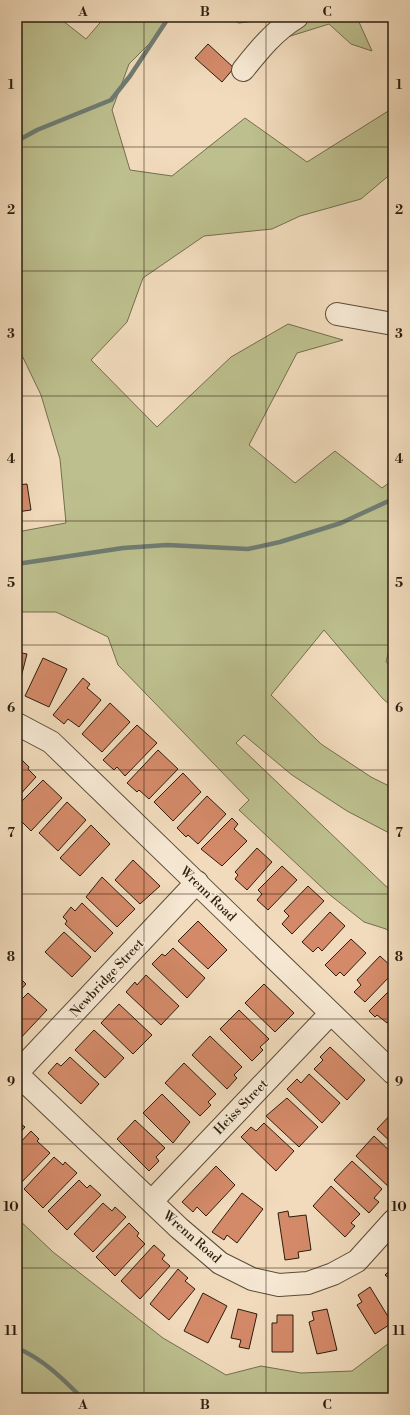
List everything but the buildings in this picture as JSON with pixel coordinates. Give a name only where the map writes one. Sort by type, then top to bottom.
[{"type":"street","points":[[243,70],[267,40],[296,17]]},
{"type":"street","points":[[337,314],[393,324]]},
{"type":"street","name":"Wrenn Road","points":[[17,724],[52,742],[393,1073]]},
{"type":"street","name":"Newbridge Street","points":[[17,1073],[196,882]]},
{"type":"street","name":"Heiss Street","points":[[152,1201],[331,1013]]},
{"type":"street","name":"Wrenn Road","points":[[17,1073],[179,1228],[220,1263],[252,1279],[279,1285],[308,1283],[333,1274],[357,1261],[393,1221]]},
{"type":"green space","points":[[17,17],[58,17],[86,39],[105,17],[169,17],[157,36],[129,64],[112,110],[130,170],[172,176],[245,118],[307,162],[393,108],[393,172],[361,199],[300,216],[272,229],[204,236],[143,278],[127,322],[91,360],[157,427],[231,357],[288,324],[343,340],[297,353],[249,445],[295,483],[335,451],[382,488],[393,480],[393,634],[386,662],[393,669],[393,707],[383,699],[324,630],[271,695],[321,744],[371,777],[393,788],[393,835],[347,811],[292,775],[244,735],[236,743],[393,893],[393,935],[386,929],[364,922],[330,895],[239,810],[249,800],[118,665],[108,637],[56,612],[17,612],[17,532],[66,523],[60,459],[41,395],[17,345]]},
{"type":"green space","points":[[224,17],[360,17],[359,22],[372,51],[351,44],[329,24],[281,39],[272,19],[239,23]]},
{"type":"green space","points":[[17,1218],[53,1252],[163,1338],[226,1375],[261,1366],[301,1373],[352,1371],[393,1340],[393,1398],[17,1398]]},
{"type":"waterway","points":[[17,141],[37,130],[111,100],[130,76],[169,17]]},
{"type":"waterway","points":[[222,17],[227,17]]},
{"type":"waterway","points":[[17,564],[123,548],[167,545],[248,549],[280,542],[341,523],[393,499]]},
{"type":"waterway","points":[[17,1348],[44,1363],[60,1376],[82,1398]]}]
